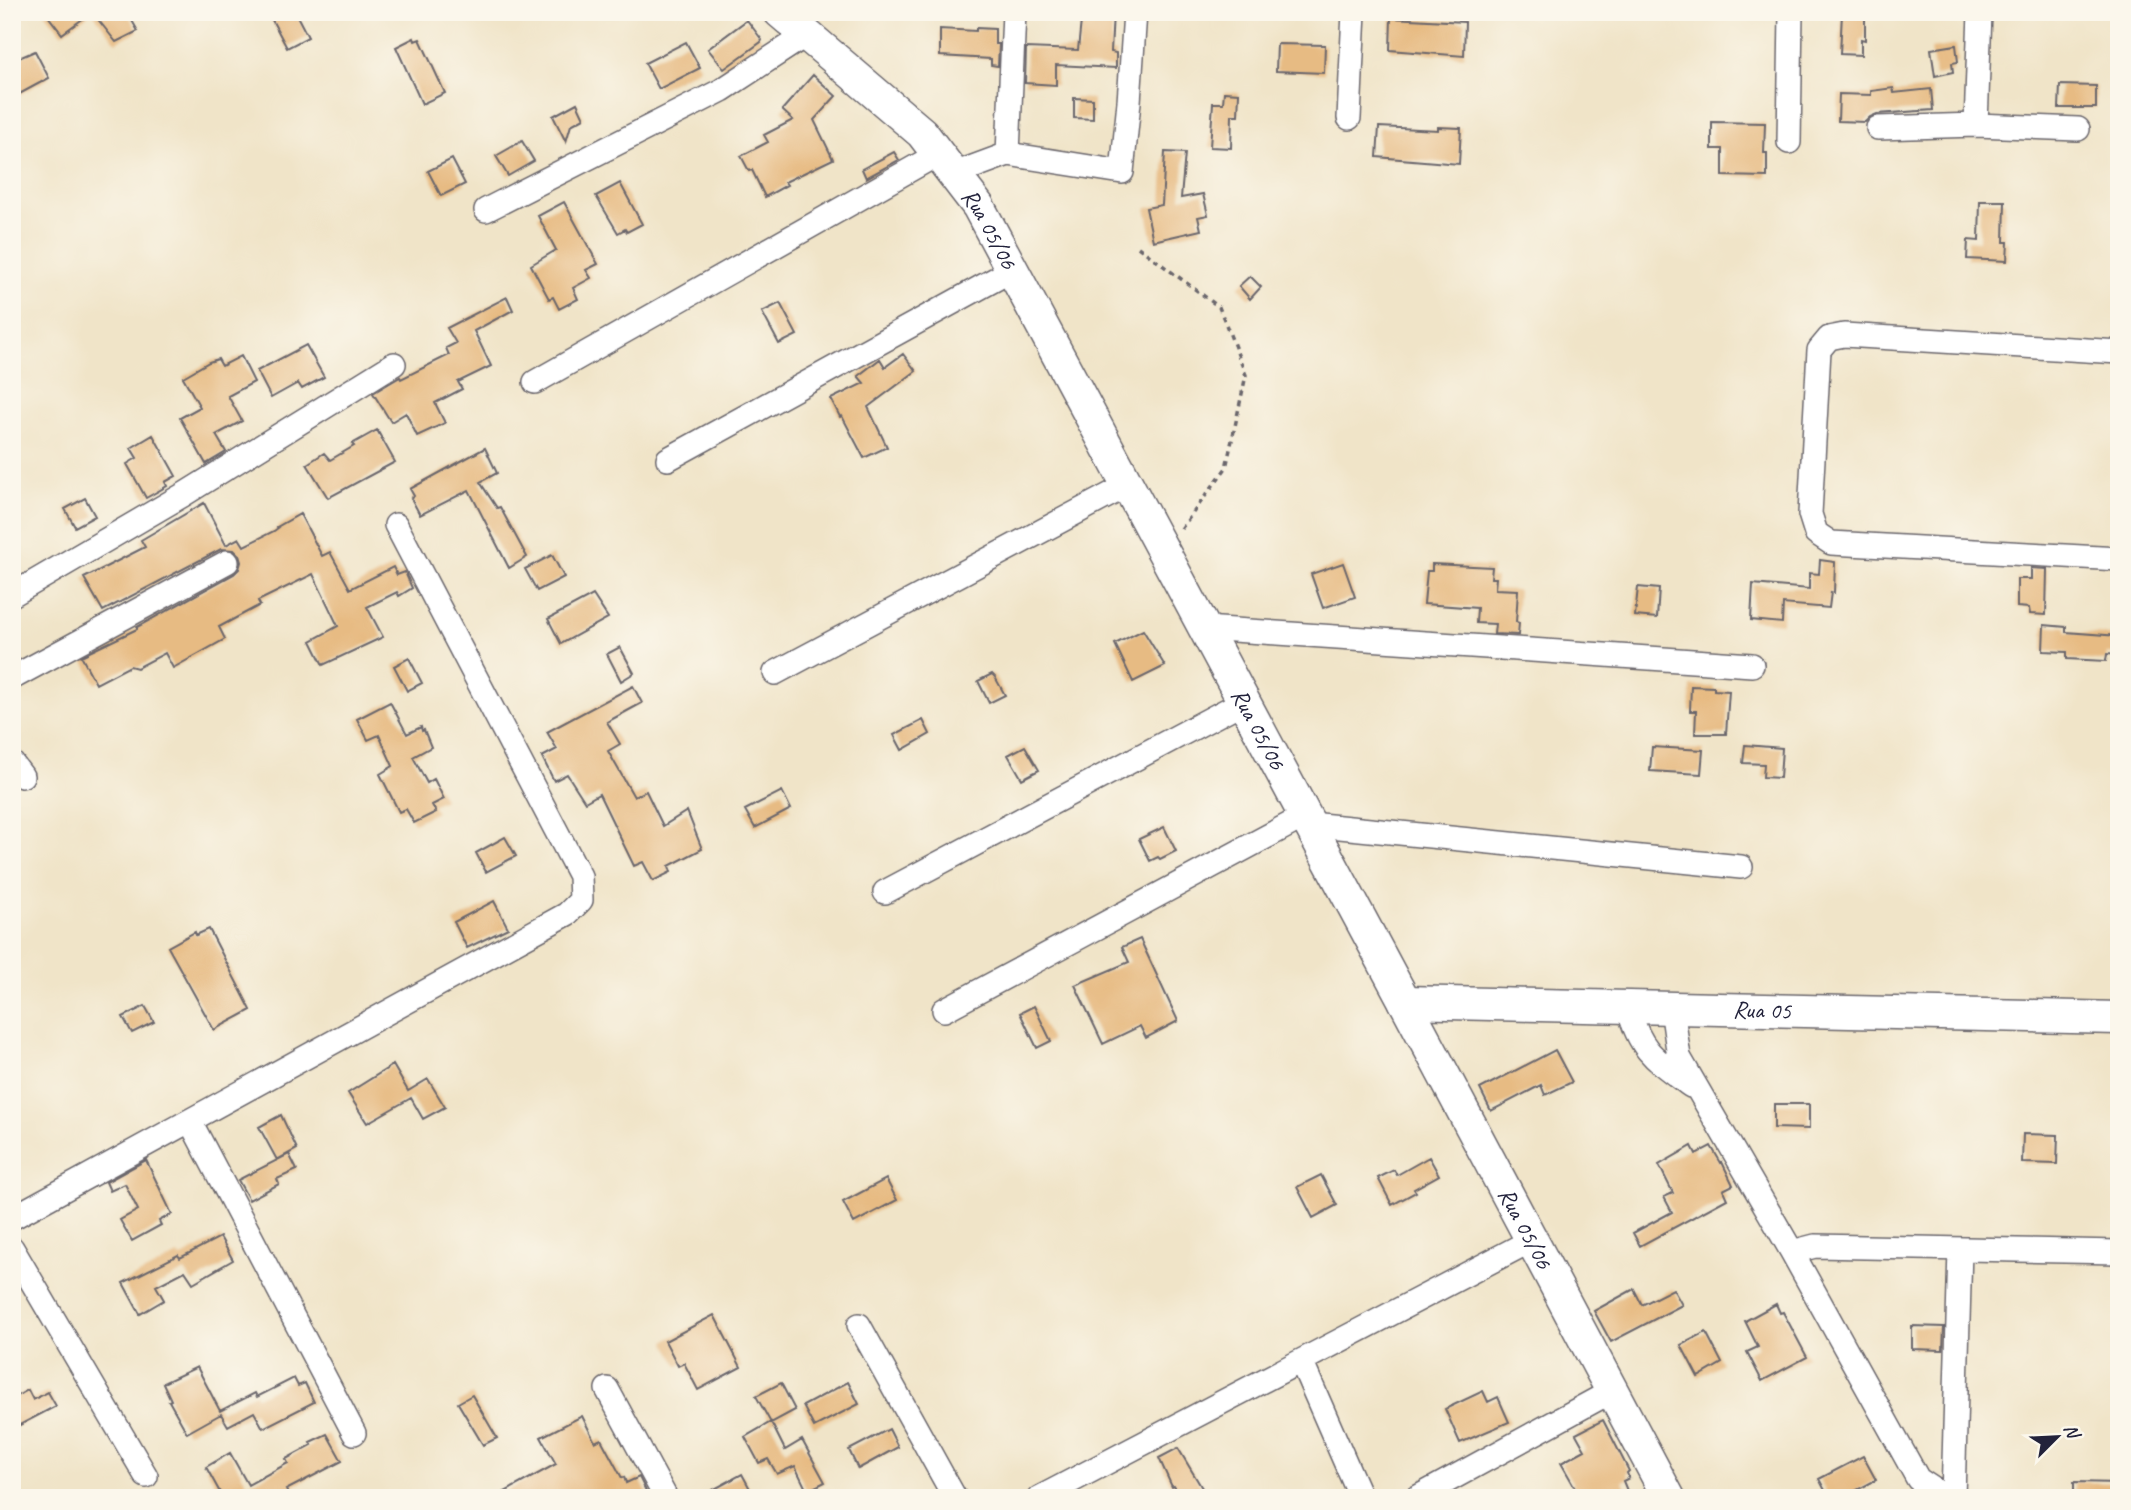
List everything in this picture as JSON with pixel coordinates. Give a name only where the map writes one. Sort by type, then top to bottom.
[{"type":"street","name":"Rua 05/06","points":[[780,12],[922,132],[978,206],[1668,1498]]},
{"type":"street","points":[[1009,154],[1014,12]]},
{"type":"street","points":[[535,382],[946,164],[1009,154],[1122,172],[1135,12]]},
{"type":"street","points":[[1349,118],[1354,12]]},
{"type":"street","points":[[1789,142],[1791,12]]},
{"type":"street","points":[[1976,125],[1980,12]]},
{"type":"street","points":[[486,210],[722,90],[806,36]]},
{"type":"street","points":[[1878,128],[1976,125],[2078,129]]},
{"type":"street","points":[[668,459],[1012,270]]},
{"type":"street","points":[[2119,352],[1844,335],[1829,338],[1819,350],[1810,514],[1816,533],[1831,543],[2119,559]]},
{"type":"street","points":[[12,596],[183,495],[394,364]]},
{"type":"street","points":[[775,673],[1128,485]]},
{"type":"street","points":[[12,1219],[567,914],[581,900],[580,876],[396,526]]},
{"type":"street","points":[[12,678],[227,562]]},
{"type":"street","points":[[1204,628],[1752,666]]},
{"type":"street","points":[[885,892],[1244,701]]},
{"type":"street","points":[[944,1010],[1307,820],[1741,867]]},
{"type":"street","name":"Rua 05","points":[[1405,1002],[2119,1018]]},
{"type":"street","points":[[1628,1007],[1634,1028],[1652,1057],[1700,1093]]},
{"type":"street","points":[[1672,1008],[1679,1057],[1792,1252],[1918,1479],[1947,1498]]},
{"type":"street","points":[[190,1121],[354,1433]]},
{"type":"street","points":[[1039,1498],[1532,1240]]},
{"type":"street","points":[[1792,1252],[1815,1246],[2119,1252]]},
{"type":"street","points":[[12,1248],[146,1476]]},
{"type":"street","points":[[1954,1498],[1960,1249]]},
{"type":"street","points":[[859,1325],[954,1498]]},
{"type":"street","points":[[1301,1361],[1361,1498]]},
{"type":"street","points":[[607,1389],[666,1498]]},
{"type":"street","points":[[1416,1498],[1612,1391]]},
{"type":"path","points":[[1138,247],[1219,307],[1246,375],[1226,468],[1164,552]]},
{"type":"building","points":[[45,12],[92,12],[62,34]]},
{"type":"building","points":[[92,12],[127,12],[138,31],[116,42]]},
{"type":"building","points":[[281,12],[295,12],[308,37],[287,48],[271,18]]},
{"type":"building","points":[[1085,12],[1113,12],[1111,52],[1116,53],[1116,68],[1056,65],[1056,85],[1025,83],[1026,48],[1078,50],[1081,21],[1085,21]]},
{"type":"building","points":[[1842,13],[1865,13],[1865,40],[1861,39],[1861,55],[1840,54]]},
{"type":"building","points":[[1391,18],[1465,22],[1464,56],[1390,50]]},
{"type":"building","points":[[747,20],[762,40],[724,69],[708,49]]},
{"type":"building","points":[[976,28],[995,29],[995,44],[999,44],[998,66],[991,65],[991,59],[940,56],[940,29],[976,31]]},
{"type":"building","points":[[414,38],[415,41],[420,39],[445,93],[422,104],[396,47]]},
{"type":"building","points":[[686,42],[700,68],[659,89],[645,63]]},
{"type":"building","points":[[1277,44],[1325,45],[1324,73],[1276,71]]},
{"type":"building","points":[[1956,45],[1958,62],[1952,63],[1953,72],[1935,76],[1931,49]]},
{"type":"building","points":[[35,51],[49,78],[12,98],[12,61]]},
{"type":"building","points":[[813,75],[836,96],[814,120],[833,159],[785,182],[787,185],[765,197],[752,170],[749,171],[741,156],[768,142],[764,135],[793,120],[782,110]]},
{"type":"building","points":[[2060,85],[2096,86],[2096,108],[2059,108]]},
{"type":"building","points":[[1893,88],[1894,93],[1931,89],[1933,110],[1877,114],[1865,122],[1838,121],[1839,94],[1871,95],[1871,91]]},
{"type":"building","points":[[1224,92],[1239,93],[1238,115],[1232,115],[1231,148],[1210,147],[1213,103],[1223,103]]},
{"type":"building","points":[[1074,98],[1093,99],[1093,119],[1074,118]]},
{"type":"building","points":[[577,103],[584,118],[571,125],[566,142],[553,116]]},
{"type":"building","points":[[1712,122],[1765,123],[1764,153],[1767,153],[1767,177],[1723,176],[1723,149],[1712,149]]},
{"type":"building","points":[[1379,127],[1438,130],[1438,127],[1461,128],[1459,164],[1377,157]]},
{"type":"building","points":[[522,141],[534,161],[508,176],[496,156]]},
{"type":"building","points":[[894,152],[899,160],[866,178],[862,169]]},
{"type":"building","points":[[1165,152],[1185,153],[1181,198],[1203,194],[1208,215],[1198,217],[1201,230],[1153,241],[1146,208],[1162,205]]},
{"type":"building","points":[[452,159],[465,184],[441,196],[428,171]]},
{"type":"building","points":[[620,183],[642,224],[627,232],[625,229],[618,233],[596,196]]},
{"type":"building","points":[[1980,201],[2005,201],[2004,242],[2008,242],[2007,261],[1967,259],[1968,240],[1979,241]]},
{"type":"building","points":[[564,202],[598,264],[586,270],[591,278],[573,288],[578,299],[559,309],[553,297],[549,299],[531,265],[556,250],[538,216]]},
{"type":"building","points":[[1250,276],[1261,287],[1250,299],[1239,286]]},
{"type":"building","points":[[507,297],[513,310],[474,331],[491,366],[458,382],[462,389],[435,403],[445,423],[417,436],[406,413],[391,422],[373,393],[400,377],[401,379],[449,355],[446,348],[456,343],[447,328]]},
{"type":"building","points":[[780,303],[797,335],[779,344],[762,312]]},
{"type":"building","points":[[306,345],[324,377],[302,389],[298,383],[271,398],[257,371]]},
{"type":"building","points":[[903,354],[916,371],[868,407],[887,447],[864,458],[831,399],[864,383],[858,376],[880,359],[885,367]]},
{"type":"building","points":[[241,356],[254,382],[228,396],[242,421],[216,435],[226,452],[206,464],[180,418],[200,407],[183,377],[209,362],[218,359],[222,366]]},
{"type":"building","points":[[377,430],[395,462],[328,498],[307,464],[324,453],[330,460]]},
{"type":"building","points":[[153,435],[176,476],[165,482],[167,486],[146,498],[127,464],[137,458],[131,448]]},
{"type":"building","points":[[485,448],[497,473],[480,482],[497,508],[500,507],[527,557],[509,568],[469,490],[420,515],[411,498],[414,496],[410,489]]},
{"type":"building","points":[[85,498],[95,516],[75,527],[65,509]]},
{"type":"building","points":[[204,503],[226,545],[239,538],[244,546],[300,514],[322,556],[330,552],[350,589],[393,567],[397,575],[405,572],[412,588],[399,596],[397,592],[367,607],[383,637],[323,665],[311,641],[338,626],[313,574],[258,601],[260,605],[219,627],[225,639],[173,668],[165,653],[137,668],[130,666],[96,684],[81,656],[137,629],[234,574],[241,562],[234,550],[221,549],[103,611],[84,578],[145,547],[141,540]]},
{"type":"building","points":[[552,555],[564,577],[537,591],[525,569]]},
{"type":"building","points":[[1820,560],[1835,562],[1834,593],[1831,592],[1829,608],[1783,604],[1782,623],[1751,620],[1753,584],[1809,589],[1809,573],[1819,574]]},
{"type":"building","points":[[1343,563],[1355,597],[1323,608],[1311,574]]},
{"type":"building","points":[[1432,564],[1492,567],[1491,578],[1496,578],[1495,589],[1518,590],[1518,635],[1494,634],[1495,624],[1476,623],[1477,608],[1424,604],[1427,571],[1432,571]]},
{"type":"building","points":[[2031,568],[2047,569],[2046,615],[2030,614],[2029,608],[2017,607],[2017,579],[2031,579]]},
{"type":"building","points":[[1638,587],[1659,589],[1657,618],[1635,616]]},
{"type":"building","points":[[593,595],[608,618],[561,644],[548,619]]},
{"type":"building","points":[[2044,625],[2066,627],[2066,632],[2119,636],[2119,655],[2107,654],[2106,661],[2067,659],[2067,652],[2043,651]]},
{"type":"building","points":[[1143,630],[1165,666],[1133,682],[1115,644]]},
{"type":"building","points":[[620,647],[634,673],[621,681],[607,654]]},
{"type":"building","points":[[409,658],[422,683],[407,691],[394,666]]},
{"type":"building","points":[[992,674],[1005,695],[989,703],[978,681]]},
{"type":"building","points":[[633,686],[642,703],[607,722],[620,744],[608,751],[634,797],[646,791],[663,826],[687,811],[702,849],[669,866],[671,872],[653,881],[643,862],[634,866],[599,794],[585,802],[567,774],[554,781],[542,757],[557,749],[547,732]]},
{"type":"building","points":[[1691,686],[1729,691],[1726,734],[1695,734],[1696,711],[1690,711]]},
{"type":"building","points":[[390,702],[407,734],[421,727],[422,731],[424,730],[431,747],[413,757],[427,783],[434,779],[444,799],[432,805],[436,812],[414,823],[406,809],[399,812],[380,774],[393,766],[379,735],[368,740],[357,719]]},
{"type":"building","points":[[923,720],[930,734],[902,750],[894,735]]},
{"type":"building","points":[[1745,745],[1782,748],[1780,778],[1763,777],[1764,764],[1743,763]]},
{"type":"building","points":[[1025,746],[1039,770],[1022,779],[1008,755]]},
{"type":"building","points":[[1652,747],[1703,750],[1701,774],[1650,771]]},
{"type":"building","points":[[782,791],[791,809],[755,828],[745,810]]},
{"type":"building","points":[[1164,827],[1176,851],[1150,861],[1139,839]]},
{"type":"building","points":[[505,837],[516,856],[486,872],[476,853]]},
{"type":"building","points":[[494,901],[508,928],[467,948],[454,922]]},
{"type":"building","points":[[209,929],[251,1010],[214,1030],[168,947],[195,932],[196,935]]},
{"type":"building","points":[[1140,939],[1178,1021],[1146,1038],[1140,1026],[1103,1044],[1075,985],[1129,962],[1122,947]]},
{"type":"building","points":[[145,1006],[154,1022],[132,1033],[123,1017]]},
{"type":"building","points":[[1034,1006],[1051,1041],[1037,1048],[1020,1013]]},
{"type":"building","points":[[1555,1050],[1572,1082],[1545,1095],[1541,1085],[1491,1111],[1480,1089]]},
{"type":"building","points":[[393,1065],[408,1091],[428,1079],[445,1107],[423,1119],[411,1098],[367,1123],[348,1093]]},
{"type":"building","points":[[1774,1104],[1809,1104],[1809,1129],[1774,1128]]},
{"type":"building","points":[[281,1115],[297,1149],[277,1160],[259,1127]]},
{"type":"building","points":[[2023,1134],[2058,1135],[2057,1164],[2022,1163]]},
{"type":"building","points":[[1692,1146],[1696,1154],[1711,1146],[1722,1162],[1733,1185],[1723,1190],[1727,1199],[1640,1246],[1633,1233],[1672,1212],[1664,1197],[1673,1193],[1659,1165]]},
{"type":"building","points":[[289,1154],[297,1170],[277,1179],[279,1184],[249,1200],[238,1180]]},
{"type":"building","points":[[1429,1157],[1439,1175],[1392,1205],[1378,1178],[1394,1170],[1397,1175]]},
{"type":"building","points":[[146,1160],[172,1214],[159,1221],[161,1225],[132,1241],[120,1220],[138,1210],[125,1184],[110,1191],[106,1182]]},
{"type":"building","points":[[1321,1175],[1337,1205],[1313,1218],[1297,1187]]},
{"type":"building","points":[[886,1179],[897,1200],[854,1223],[843,1202]]},
{"type":"building","points":[[220,1237],[233,1260],[193,1283],[185,1271],[156,1286],[164,1300],[140,1314],[123,1283]]},
{"type":"building","points":[[1634,1289],[1642,1305],[1673,1289],[1682,1305],[1611,1342],[1594,1311]]},
{"type":"building","points":[[1776,1304],[1807,1357],[1762,1381],[1747,1352],[1758,1347],[1745,1321]]},
{"type":"building","points":[[714,1315],[741,1367],[698,1390],[684,1363],[678,1366],[665,1341]]},
{"type":"building","points":[[1912,1326],[1944,1327],[1943,1350],[1912,1349]]},
{"type":"building","points":[[1706,1332],[1722,1363],[1698,1377],[1681,1345]]},
{"type":"building","points":[[197,1367],[220,1411],[255,1393],[257,1397],[294,1378],[298,1386],[305,1383],[314,1402],[263,1428],[254,1412],[228,1426],[221,1414],[187,1433],[169,1401],[171,1400],[163,1383]]},
{"type":"building","points":[[848,1382],[859,1404],[814,1427],[803,1406]]},
{"type":"building","points":[[781,1383],[795,1410],[771,1423],[756,1396]]},
{"type":"building","points":[[28,1390],[33,1400],[48,1392],[56,1406],[12,1429],[12,1399]]},
{"type":"building","points":[[1483,1391],[1488,1402],[1498,1397],[1509,1422],[1460,1443],[1445,1409]]},
{"type":"building","points":[[472,1395],[497,1438],[483,1445],[458,1403]]},
{"type":"building","points":[[582,1416],[595,1442],[601,1439],[626,1483],[639,1477],[647,1493],[637,1498],[494,1498],[556,1464],[541,1437]]},
{"type":"building","points":[[1603,1420],[1629,1471],[1629,1478],[1623,1481],[1630,1498],[1581,1498],[1561,1463],[1585,1450],[1576,1434]]},
{"type":"building","points":[[771,1422],[785,1450],[802,1440],[825,1482],[807,1491],[795,1466],[777,1474],[768,1459],[759,1463],[745,1437]]},
{"type":"building","points":[[889,1429],[898,1447],[858,1469],[849,1450]]},
{"type":"building","points":[[327,1434],[342,1461],[286,1490],[290,1498],[223,1498],[206,1467],[230,1453],[248,1485],[288,1463],[286,1459]]},
{"type":"building","points":[[1178,1448],[1208,1498],[1181,1498],[1174,1486],[1172,1487],[1159,1458]]},
{"type":"building","points":[[1863,1456],[1876,1480],[1842,1498],[1829,1498],[1819,1479]]},
{"type":"building","points":[[742,1474],[755,1498],[698,1498]]},
{"type":"building","points":[[2074,1482],[2119,1483],[2119,1498],[2074,1498]]}]
